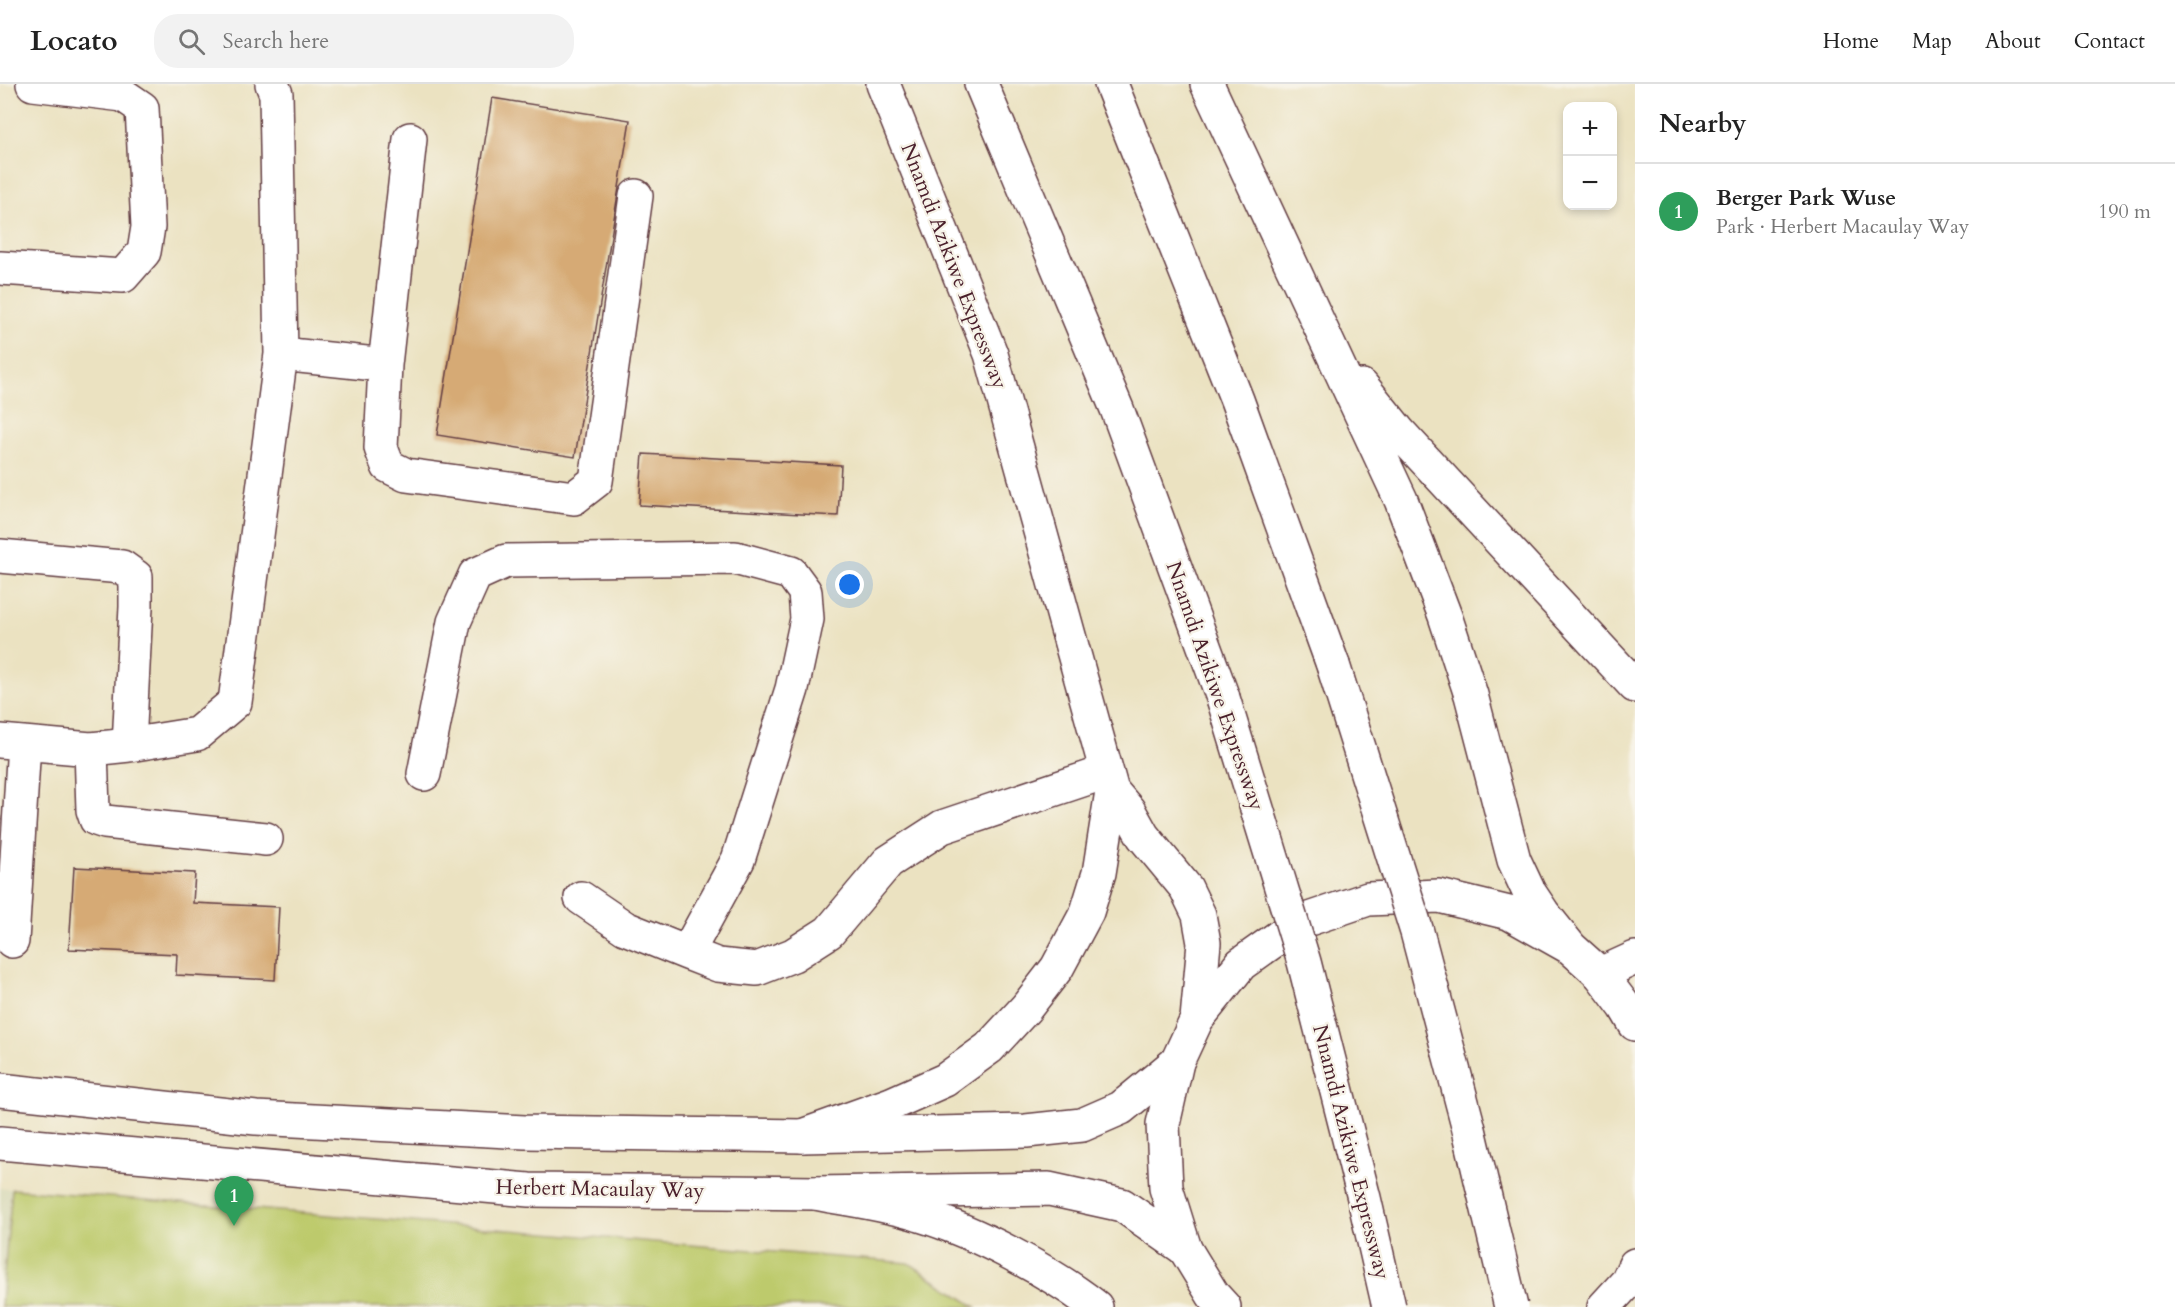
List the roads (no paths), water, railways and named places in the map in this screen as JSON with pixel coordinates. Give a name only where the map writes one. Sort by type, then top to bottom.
[{"type":"main road","points":[[0,268],[123,276],[144,252],[148,227],[142,108],[123,95],[28,84]]},
{"type":"main road","points":[[12,941],[12,742],[91,749],[197,734],[236,702],[281,354],[276,94],[272,84]]},
{"type":"main road","name":"Nnamdi Azikiwe Expressway","points":[[883,84],[991,354],[1109,782],[1143,836],[1186,888],[1199,915],[1204,944],[1197,1019]]},
{"type":"main road","name":"Nnamdi Azikiwe Expressway","points":[[981,84],[1117,409],[1223,698],[1304,963],[1364,1198],[1389,1307]]},
{"type":"main road","points":[[1111,84],[1237,400],[1333,665],[1417,932],[1468,1125],[1510,1307]]},
{"type":"main road","points":[[1207,84],[1401,500],[1445,616],[1471,695],[1514,860],[1542,914],[1571,948],[1600,974],[1635,1024]]},
{"type":"main road","points":[[410,139],[385,365],[381,448],[388,466],[406,475],[574,498],[596,481],[636,196]]},
{"type":"main road","points":[[1315,314],[1367,393],[1400,433],[1635,686]]},
{"type":"main road","points":[[281,354],[385,365]]},
{"type":"main road","points":[[0,556],[122,567],[136,577],[129,745]]},
{"type":"main road","points":[[424,774],[454,622],[475,575],[506,561],[735,558],[791,573],[805,592],[807,619],[792,689],[738,860],[687,953]]},
{"type":"main road","points":[[91,749],[93,810],[96,819],[105,822],[266,839]]},
{"type":"main road","points":[[581,898],[625,928],[718,965],[757,969],[793,955],[829,932],[888,862],[942,827],[1109,782],[1100,873],[1088,912],[1057,968],[1026,1008],[989,1047],[945,1080],[891,1104],[802,1136]]},
{"type":"main road","points":[[1224,1307],[1213,1295],[1185,1249],[1166,1188],[1163,1124],[1177,1062],[1197,1019],[1242,964],[1300,922],[1368,899],[1439,896],[1509,912],[1571,948]]},
{"type":"main road","points":[[1600,974],[1635,958]]},
{"type":"main road","points":[[0,1090],[256,1119],[525,1132],[802,1136],[1026,1131],[1083,1125],[1121,1107],[1177,1062]]},
{"type":"main road","name":"Herbert Macaulay Way","points":[[0,1143],[529,1190],[816,1193],[1049,1189],[1122,1204],[1185,1249]]},
{"type":"main road","points":[[816,1193],[919,1214],[978,1238],[1034,1268],[1096,1307]]},
{"type":"main road","points":[[1604,1307],[1630,1284]]},
{"type":"place","name":"Berger Park Wuse","points":[[234,1226]]}]
